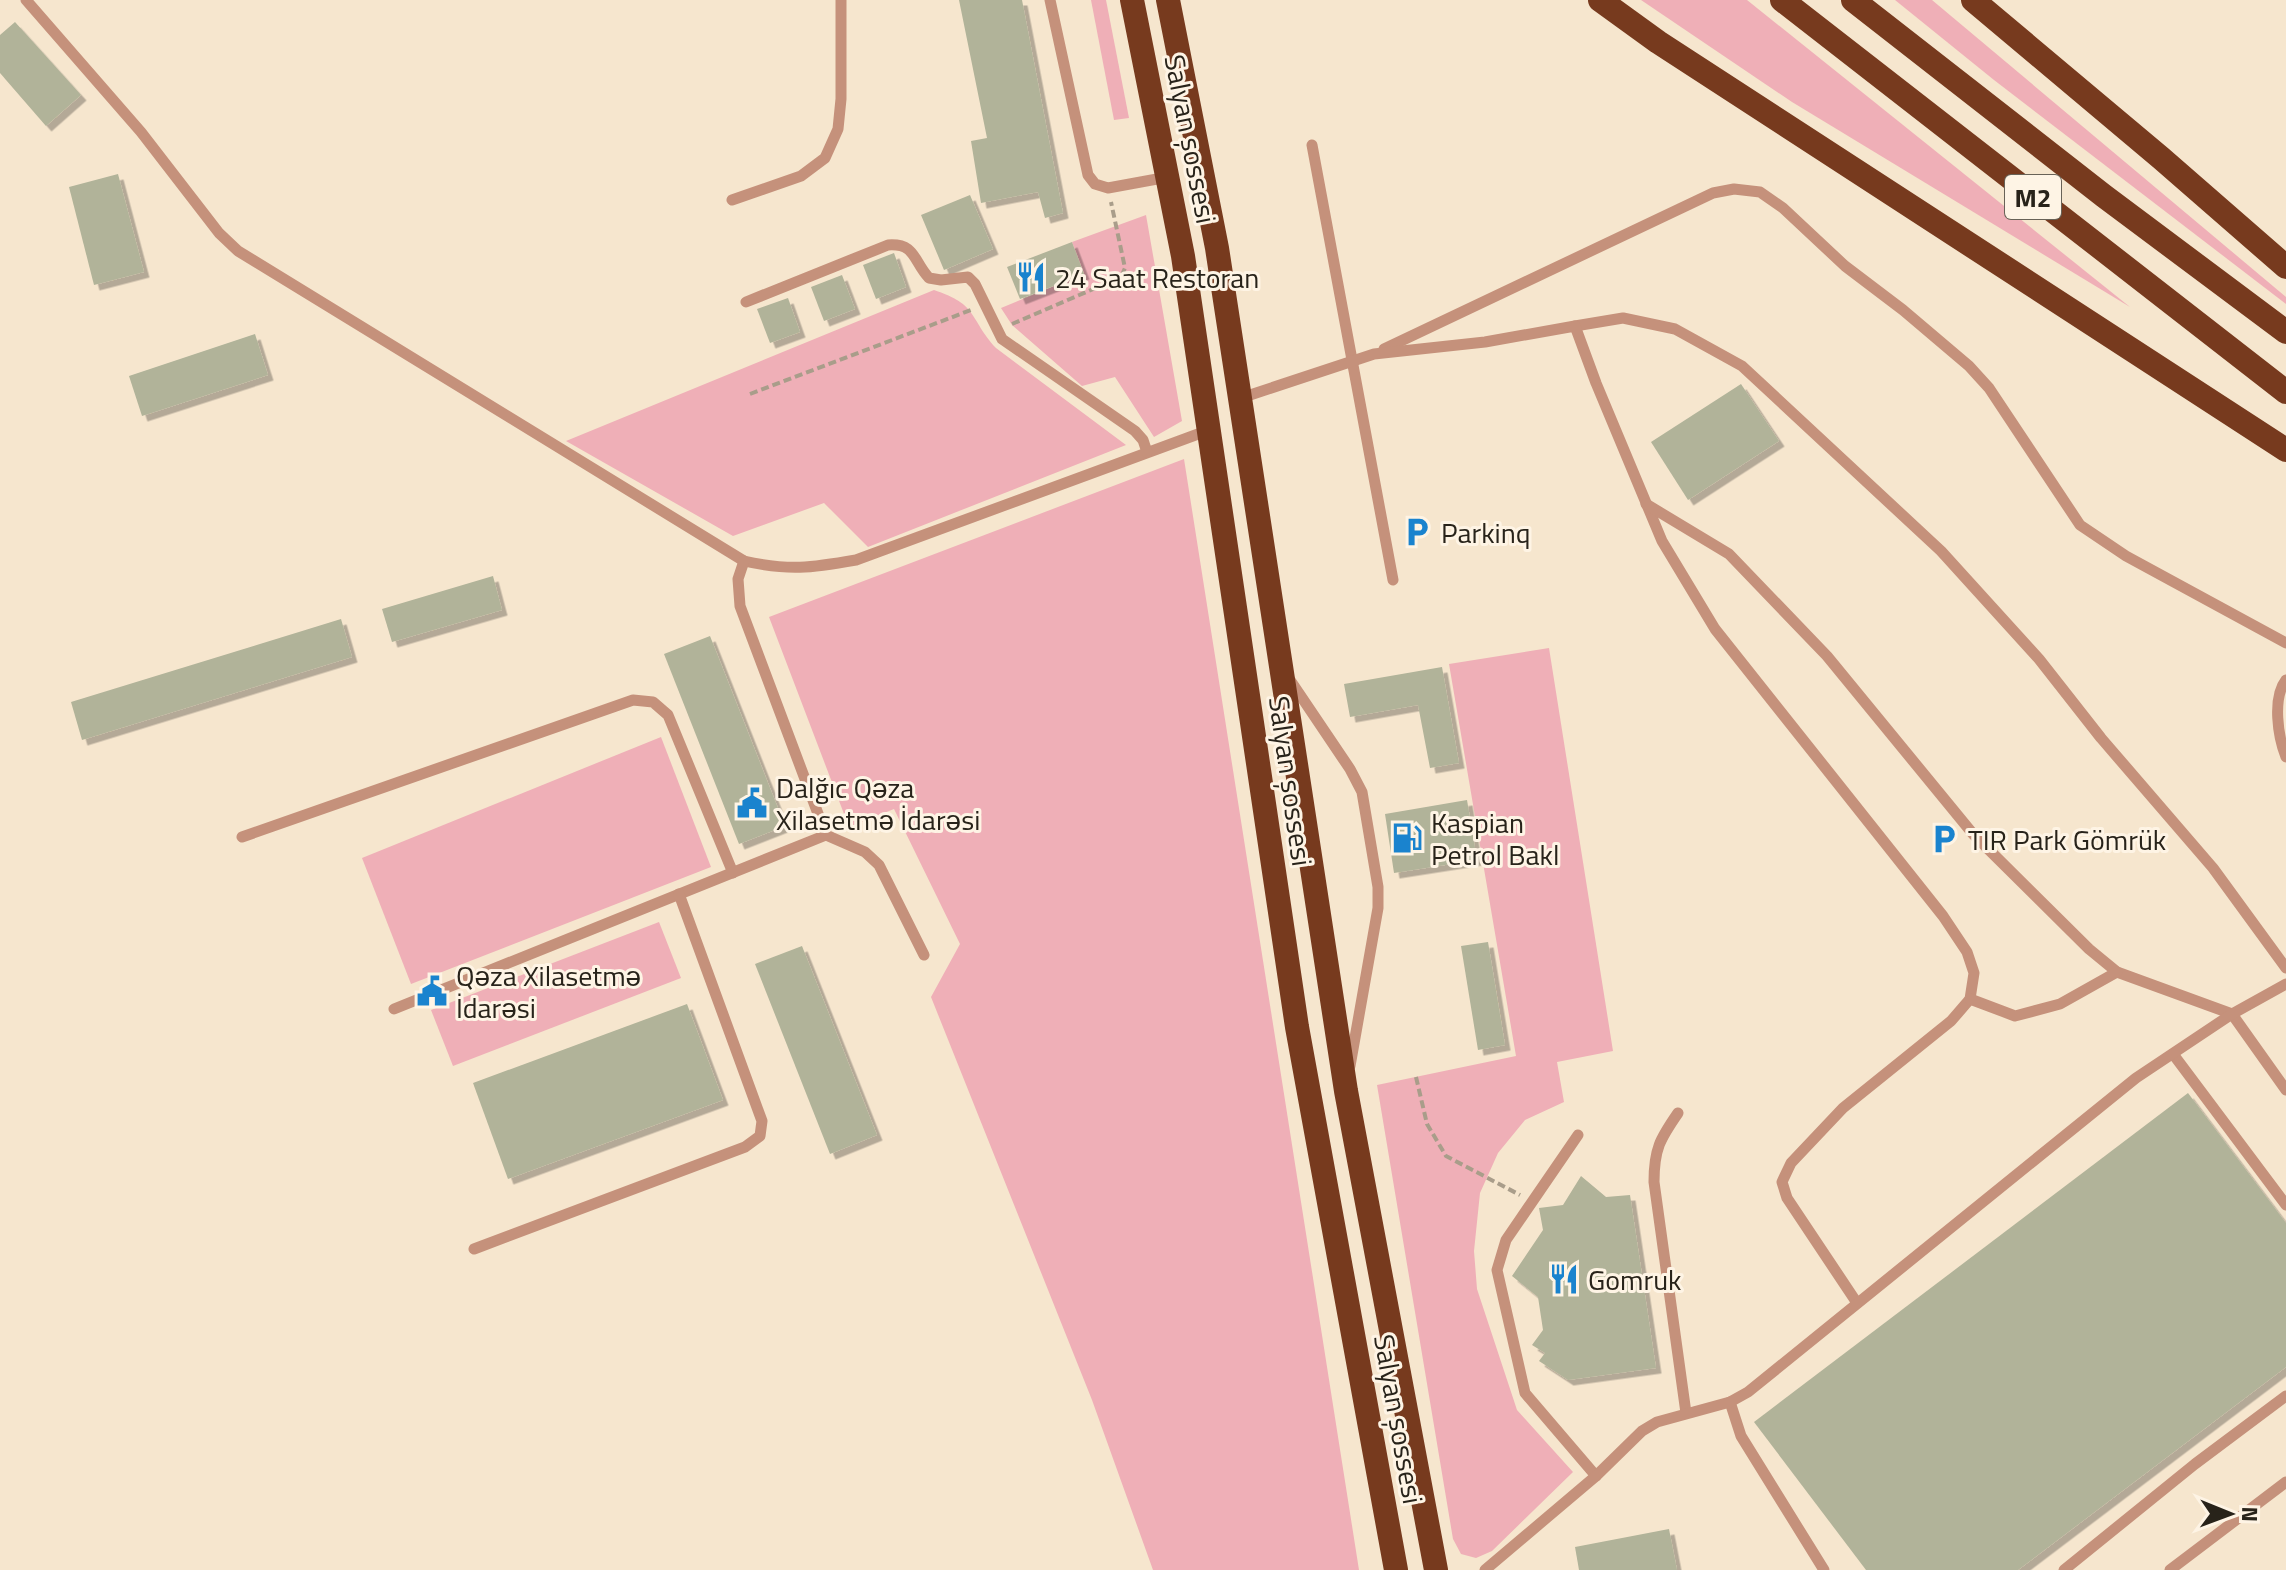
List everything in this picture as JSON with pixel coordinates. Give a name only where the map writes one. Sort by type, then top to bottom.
[{"type":"highway","name":"Salyan şossesi","points":[[1132,0],[1183,256],[1297,1027],[1396,1570]]},
{"type":"highway","name":"Salyan şossesi","points":[[1169,0],[1217,248],[1346,1091],[1436,1570]]},
{"type":"highway","points":[[1600,0],[1711,77],[2286,450]]},
{"type":"highway","name":"M2","points":[[1782,0],[2286,392]]},
{"type":"highway","name":"M2","points":[[1853,0],[2104,196],[2286,332]]},
{"type":"highway","points":[[1973,0],[2286,267]]},
{"type":"lane","points":[[26,0],[141,132],[219,233],[238,251],[744,561],[779,569],[817,567],[856,560],[1209,430]]},
{"type":"lane","points":[[732,200],[801,176],[825,158],[838,129],[841,0]]},
{"type":"lane","points":[[1050,0],[1083,160],[1095,184],[1108,188],[1168,177]]},
{"type":"lane","points":[[1312,145],[1393,580]]},
{"type":"lane","points":[[1241,398],[1374,354],[1713,193],[1734,189],[1760,192],[1783,208],[1845,266],[1969,366],[1989,388],[2080,525],[2126,556],[2286,643]]},
{"type":"lane","points":[[746,302],[888,245],[899,244],[908,248],[929,278],[968,277],[975,284],[997,331],[1013,348],[1135,431],[1143,440],[1147,452]]},
{"type":"lane","points":[[1374,354],[1485,342],[1623,318],[1675,329],[1742,366],[1941,551],[2039,659],[2101,738],[2213,868],[2286,968]]},
{"type":"lane","points":[[1575,326],[1662,541],[1715,629],[1943,916],[1967,952],[1974,973],[1970,999],[1951,1021],[1843,1108],[1791,1163],[1782,1182],[1787,1198],[1857,1303]]},
{"type":"lane","points":[[1646,504],[1729,554],[1827,656],[1973,834],[2089,949],[2117,972],[2232,1014],[2286,1090]]},
{"type":"lane","points":[[744,561],[738,579],[740,606],[826,835]]},
{"type":"lane","points":[[1280,665],[1362,792],[1378,887],[1378,908],[1346,1091]]},
{"type":"lane","points":[[2286,680],[2282,685],[2277,716],[2286,757]]},
{"type":"lane","points":[[242,837],[633,700],[653,702],[668,715],[733,873]]},
{"type":"lane","points":[[394,1009],[826,835],[865,852],[879,865],[924,955]]},
{"type":"lane","points":[[474,1249],[745,1147],[760,1136],[762,1121],[679,894]]},
{"type":"lane","points":[[1970,999],[2015,1016],[2060,1004],[2117,972]]},
{"type":"lane","points":[[1493,1568],[1642,1431],[1657,1422],[1730,1402],[1748,1392],[2136,1078],[2232,1014],[2286,984]]},
{"type":"lane","points":[[2173,1054],[2286,1205]]},
{"type":"lane","points":[[1678,1113],[1658,1142],[1654,1182],[1686,1413]]},
{"type":"lane","points":[[1578,1135],[1506,1240],[1497,1270],[1525,1393],[1596,1476]]},
{"type":"lane","points":[[2064,1570],[2195,1464],[2286,1396]]},
{"type":"lane","points":[[1730,1402],[1741,1436],[1824,1570]]},
{"type":"lane","points":[[2170,1570],[2286,1482]]},
{"type":"path","points":[[997,331],[1121,277],[1125,268],[1108,188]]},
{"type":"path","points":[[750,394],[985,305]]},
{"type":"path","points":[[1416,1077],[1427,1124],[1446,1156],[1533,1201]]},
{"type":"shaded area","points":[[1091,0],[1106,0],[1129,118],[1114,120]]},
{"type":"shaded area","points":[[1641,0],[1747,0],[2130,307],[1792,102]]},
{"type":"shaded area","points":[[1895,0],[1932,0],[2286,297],[2286,304],[1994,80]]},
{"type":"shaded area","points":[[1146,215],[1182,421],[1154,437],[1115,377],[1082,386],[1012,325],[1001,308],[1084,274],[1072,242]]},
{"type":"shaded area","points":[[934,290],[959,301],[996,348],[1126,445],[868,547],[824,503],[733,536],[566,441]]},
{"type":"shaded area","points":[[1184,459],[1359,1570],[1153,1570],[1092,1400],[931,997],[960,944],[894,809],[849,827],[769,617]]},
{"type":"shaded area","points":[[1549,648],[1613,1051],[1557,1062],[1564,1102],[1525,1120],[1498,1153],[1480,1193],[1474,1251],[1477,1289],[1517,1410],[1573,1472],[1492,1551],[1476,1558],[1461,1554],[1453,1539],[1377,1085],[1516,1056],[1449,664]]},
{"type":"shaded area","points":[[661,737],[711,867],[411,984],[362,858]]},
{"type":"shaded area","points":[[659,922],[681,978],[453,1066],[431,1010]]},
{"type":"building","points":[[959,0],[1022,0],[1063,213],[1045,218],[1038,192],[981,203],[971,141],[987,138]]},
{"type":"building","points":[[15,22],[81,95],[46,126],[0,73],[0,35]]},
{"type":"building","points":[[118,174],[144,272],[94,285],[69,187]]},
{"type":"building","points":[[970,195],[993,249],[944,270],[921,215]]},
{"type":"building","points":[[1072,242],[1084,274],[1020,299],[1007,267]]},
{"type":"building","points":[[894,253],[906,287],[876,299],[863,265]]},
{"type":"building","points":[[842,275],[855,309],[824,321],[811,287]]},
{"type":"building","points":[[788,298],[800,332],[770,343],[757,309]]},
{"type":"building","points":[[255,334],[268,375],[142,416],[129,376]]},
{"type":"building","points":[[1741,384],[1779,441],[1688,500],[1651,442]]},
{"type":"building","points":[[493,576],[502,610],[392,642],[382,609]]},
{"type":"building","points":[[341,619],[352,657],[82,740],[71,702]]},
{"type":"building","points":[[710,636],[785,826],[739,844],[664,654]]},
{"type":"building","points":[[1442,667],[1459,763],[1430,768],[1418,705],[1350,717],[1344,684]]},
{"type":"building","points":[[1467,800],[1477,860],[1394,873],[1385,814]]},
{"type":"building","points":[[1488,942],[1505,1045],[1478,1050],[1461,946]]},
{"type":"building","points":[[802,946],[877,1135],[830,1154],[755,964]]},
{"type":"building","points":[[687,1004],[723,1100],[508,1179],[473,1083]]},
{"type":"building","points":[[2188,1093],[2286,1223],[2286,1367],[2018,1570],[1866,1570],[1754,1422]]},
{"type":"building","points":[[1581,1176],[1606,1197],[1630,1195],[1656,1368],[1568,1380],[1539,1361],[1545,1353],[1532,1345],[1543,1330],[1538,1297],[1512,1276],[1543,1230],[1539,1208],[1563,1205]]},
{"type":"building","points":[[1669,1529],[1677,1570],[1579,1570],[1575,1547]]},
{"type":"place","name":"24 Saat Restoran","points":[[1031,277]]},
{"type":"place","name":"Parkinq","points":[[1417,532]]},
{"type":"place","name":"Dalğıc Qəza Xilasetmə İdarəsi","points":[[752,803]]},
{"type":"place","name":"Kaspian Petrol Bakl","points":[[1407,838]]},
{"type":"place","name":"TIR Park Gömrük","points":[[1944,839]]},
{"type":"place","name":"Qəza Xilasetmə İdarəsi","points":[[432,991]]},
{"type":"place","name":"Gomruk","points":[[1564,1279]]}]
